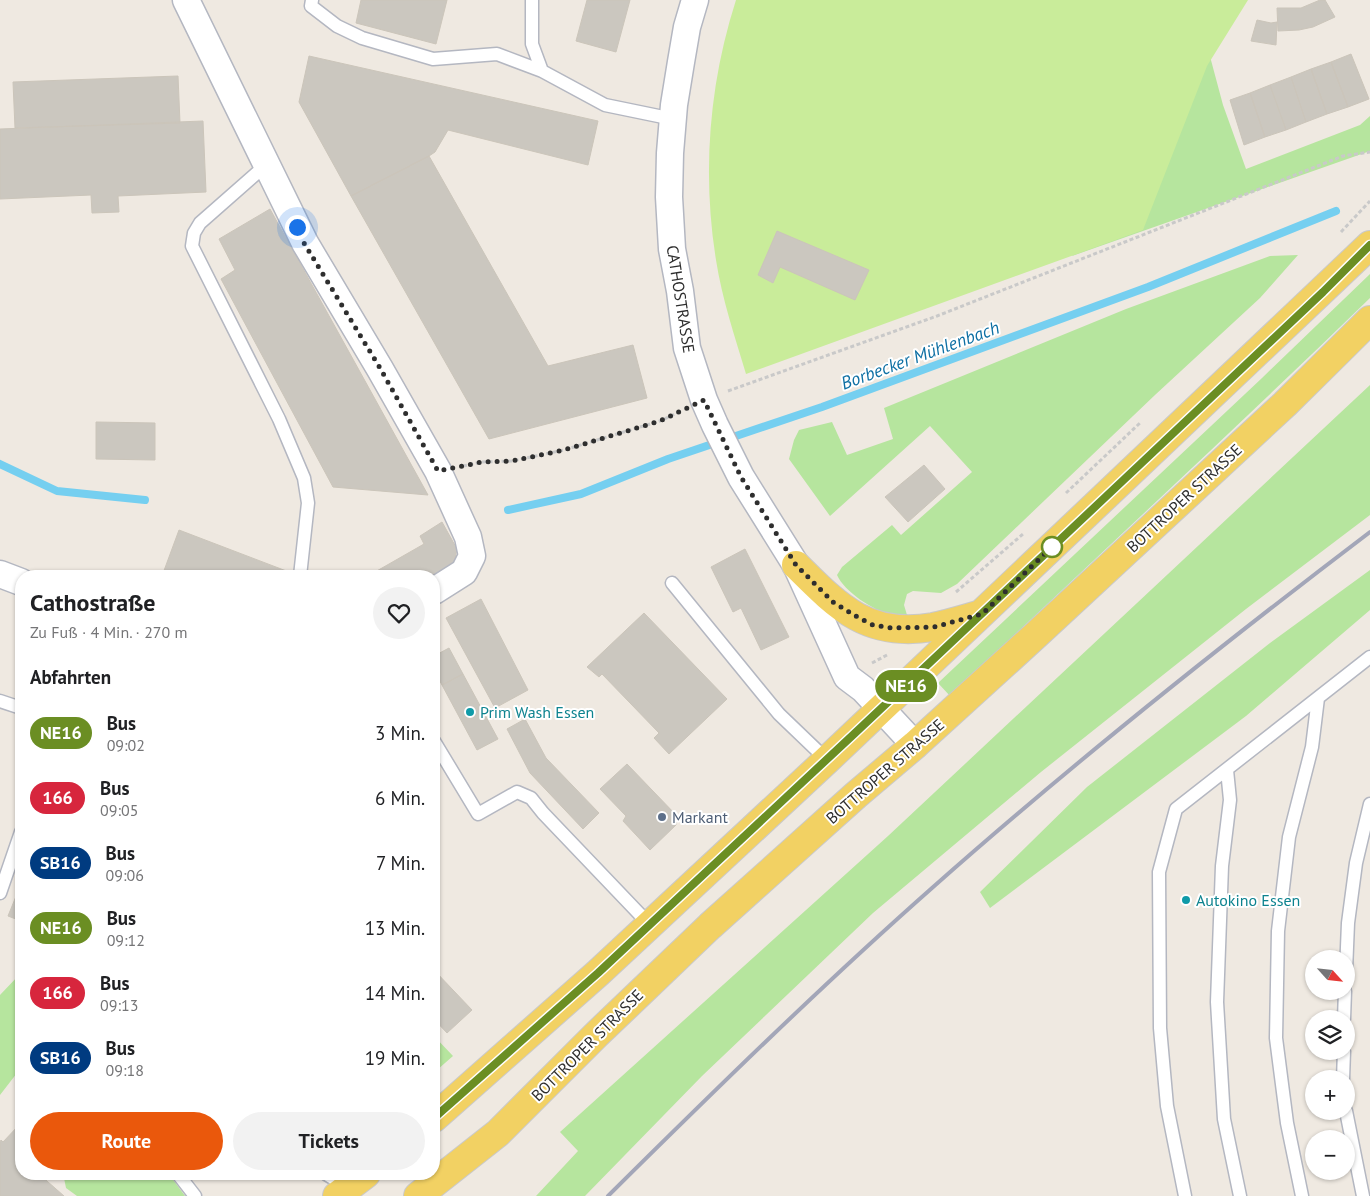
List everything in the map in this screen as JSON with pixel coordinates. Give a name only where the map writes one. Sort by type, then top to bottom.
[{"type":"main road","points":[[440,1113],[598,973],[882,709],[1370,245]]},
{"type":"main road","name":"BOTTROPER STRASSE","points":[[440,1179],[498,1133],[596,1035],[710,926],[856,795],[915,745],[1285,404],[1370,320]]},
{"type":"main road","points":[[796,565],[833,602],[873,625],[910,629],[934,627],[982,614]]},
{"type":"main road","name":"BOTTROPER STRASSE","points":[[418,1196],[438,1180]]},
{"type":"street","points":[[186,0],[304,243],[380,368],[443,482],[468,537],[472,556],[464,572],[440,587]]},
{"type":"street","name":"CATHOSTRASSE","points":[[695,0],[687,27],[673,119],[670,153],[669,197],[672,249],[687,348],[704,400],[715,425],[741,477],[796,565],[847,677],[863,689],[915,745]]},
{"type":"street","points":[[0,574],[15,580]]},
{"type":"lane","points":[[312,0],[311,6],[337,26],[362,38],[433,59],[497,54],[542,71],[605,105],[673,119]]},
{"type":"lane","points":[[532,0],[532,44],[542,71]]},
{"type":"lane","points":[[266,165],[200,223],[194,233],[192,246],[279,419],[304,478],[308,503],[301,570]]},
{"type":"lane","points":[[672,583],[779,714],[827,760]]},
{"type":"lane","points":[[1185,1196],[1167,1106],[1160,1028],[1158,872],[1176,810],[1370,657]]},
{"type":"lane","points":[[1302,1196],[1286,1123],[1276,1038],[1278,931],[1289,837],[1312,747],[1318,698]]},
{"type":"lane","points":[[0,701],[15,706]]},
{"type":"lane","points":[[440,751],[478,814],[517,792],[531,798],[649,924]]},
{"type":"lane","points":[[1227,770],[1230,800],[1222,866],[1216,1002],[1224,1119],[1240,1196]]},
{"type":"lane","points":[[1347,950],[1348,923],[1356,863],[1370,804]]},
{"type":"lane","points":[[0,893],[15,849]]},
{"type":"lane","points":[[1348,1120],[1363,1196]]},
{"type":"lane","points":[[183,1180],[195,1196]]},
{"type":"lane","points":[[336,1180],[352,1184]]},
{"type":"path","points":[[443,482],[482,462],[512,461],[564,450],[660,421],[704,400],[937,316],[1343,156],[1370,152]]},
{"type":"path","points":[[1339,235],[1370,201]]},
{"type":"path","points":[[1062,496],[1148,416]]},
{"type":"path","points":[[952,594],[1027,530]]},
{"type":"path","points":[[847,677],[899,648],[910,629]]},
{"type":"green space","points":[[736,0],[1248,0],[1207,66],[1143,230],[746,374],[729,318],[719,275],[709,194],[709,162],[714,96],[727,32]]},
{"type":"green space","points":[[1204,34],[1223,105],[1246,169],[1360,125],[1370,116],[1370,151],[1072,256]]},
{"type":"green space","points":[[1298,255],[1260,298],[1155,395],[957,584],[941,593],[913,591],[907,594],[904,605],[907,615],[901,615],[884,612],[868,605],[852,594],[841,581],[837,575],[842,567],[892,525],[901,535],[972,472],[930,426],[830,516],[789,459],[799,430],[832,422],[847,455],[893,439],[884,408],[1126,309],[1270,256]]},
{"type":"green space","points":[[1370,274],[1370,298],[950,696],[938,683]]},
{"type":"green space","points":[[1370,385],[1370,515],[1246,609],[1041,772],[873,913],[702,1076],[585,1196],[536,1196],[578,1151],[560,1132],[888,836]]},
{"type":"green space","points":[[1370,570],[1370,610],[1246,716],[990,908],[980,892],[1087,787],[1270,643]]},
{"type":"green space","points":[[15,979],[15,1076],[0,1095],[0,995]]},
{"type":"green space","points":[[440,1042],[453,1056],[440,1067]]},
{"type":"green space","points":[[64,1180],[173,1180],[185,1196],[77,1196],[66,1188]]},
{"type":"building","points":[[361,0],[447,0],[436,44],[356,23]]},
{"type":"building","points":[[587,0],[630,0],[616,52],[576,41]]},
{"type":"building","points":[[1320,0],[1325,0],[1335,17],[1313,27],[1278,31],[1277,8],[1301,8]]},
{"type":"building","points":[[1257,20],[1271,23],[1277,22],[1276,45],[1251,41]]},
{"type":"building","points":[[1351,54],[1369,99],[1348,107],[1331,62]]},
{"type":"building","points":[[309,56],[598,121],[588,165],[448,130],[435,152],[351,196],[299,102]]},
{"type":"building","points":[[1331,62],[1348,107],[1327,114],[1311,69]]},
{"type":"building","points":[[1311,69],[1327,114],[1306,122],[1291,77]]},
{"type":"building","points":[[178,76],[180,123],[15,128],[13,82]]},
{"type":"building","points":[[1291,77],[1306,122],[1286,130],[1270,85]]},
{"type":"building","points":[[1270,85],[1286,130],[1265,137],[1250,93]]},
{"type":"building","points":[[1250,93],[1265,137],[1244,145],[1230,100]]},
{"type":"building","points":[[203,121],[206,192],[118,196],[119,212],[92,213],[91,195],[0,199],[0,129]]},
{"type":"building","points":[[429,156],[548,366],[633,345],[647,398],[489,439],[351,196]]},
{"type":"building","points":[[270,209],[428,495],[333,487],[221,279],[235,270],[219,239]]},
{"type":"building","points":[[777,231],[869,270],[855,300],[780,267],[773,283],[758,275]]},
{"type":"building","points":[[96,422],[155,423],[155,460],[96,459]]},
{"type":"building","points":[[924,465],[945,489],[908,522],[885,497]]},
{"type":"building","points":[[442,522],[457,549],[454,563],[440,572],[440,570],[378,570],[424,544],[420,536]]},
{"type":"building","points":[[179,530],[284,570],[164,570]]},
{"type":"building","points":[[745,549],[789,637],[761,650],[741,608],[733,612],[711,567]]},
{"type":"building","points":[[481,599],[528,690],[495,708],[446,618]]},
{"type":"building","points":[[644,613],[727,699],[669,754],[654,738],[659,733],[602,674],[599,677],[587,667]]},
{"type":"building","name":"Prim Wash Essen","points":[[449,648],[463,674],[442,685],[440,681],[440,653]]},
{"type":"building","name":"Prim Wash Essen","points":[[463,674],[498,739],[477,750],[442,685]]},
{"type":"building","points":[[525,719],[546,758],[599,813],[583,829],[530,773],[507,729]]},
{"type":"building","points":[[627,764],[677,816],[676,825],[650,850],[623,821],[626,816],[600,789]]},
{"type":"building","points":[[15,899],[15,919],[8,916]]},
{"type":"building","points":[[440,976],[472,1010],[447,1033],[440,1025]]},
{"type":"building","points":[[15,1129],[15,1180],[46,1180],[64,1196],[0,1196],[0,1142],[1,1140],[3,1142]]},
{"type":"waterway","name":"Borbecker Mühlenbach","points":[[508,510],[581,494],[668,459],[822,407],[1148,287],[1336,211]]},
{"type":"waterway","name":"Borbecker Mühlenbach","points":[[0,464],[57,491],[145,500]]},
{"type":"railway","points":[[608,1196],[808,1001],[985,841],[1148,706],[1370,532]]},
{"type":"bus line","name":"NE16","points":[[440,1113],[598,973],[827,760],[1323,292],[1370,245]]},
{"type":"place","name":"Prim Wash Essen","points":[[470,712]]},
{"type":"place","name":"Markant","points":[[662,817]]},
{"type":"place","name":"Autokino Essen","points":[[1186,900]]},
{"type":"route","points":[[297,227],[304,243],[380,368],[438,471],[482,462],[512,461],[564,450],[660,421],[704,400],[741,477],[796,565],[833,602],[873,625],[910,629],[934,627],[982,614],[1052,547]]}]
